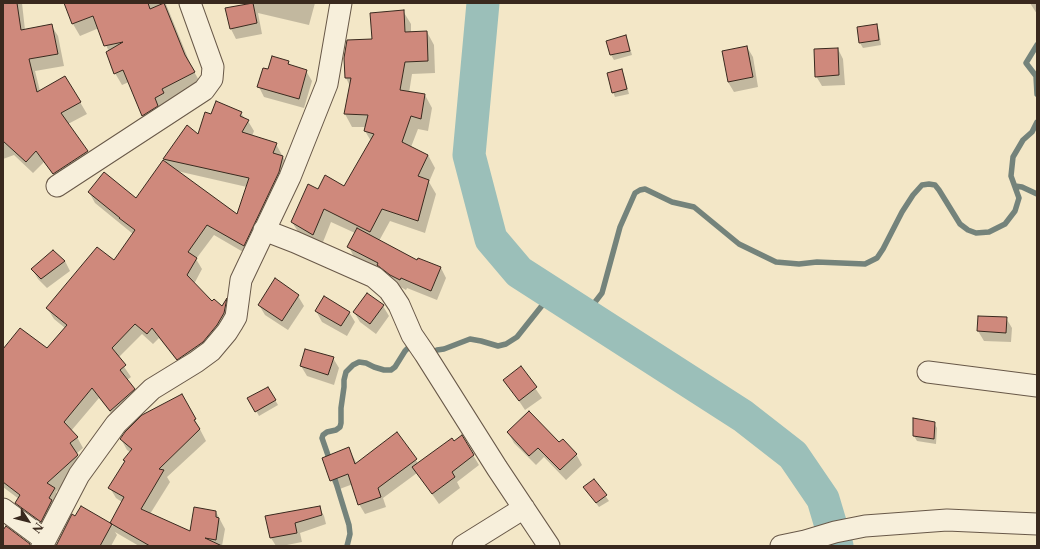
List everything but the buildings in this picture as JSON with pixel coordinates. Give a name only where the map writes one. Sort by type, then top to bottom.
[{"type":"street","points":[[57,186],[204,90],[212,79],[213,67],[190,3]]},
{"type":"street","points":[[3,509],[43,543],[78,475],[116,424],[152,389],[211,351],[227,332],[236,317],[241,280],[290,177],[327,84],[341,3]]},
{"type":"street","points":[[264,230],[374,277],[388,290],[399,305],[412,334],[549,546]]},
{"type":"street","points":[[928,372],[1037,386]]},
{"type":"street","points":[[463,546],[524,508]]},
{"type":"street","points":[[781,546],[865,526],[947,520],[1037,524]]},
{"type":"waterway","points":[[483,3],[469,155],[491,239],[519,272],[743,416],[793,455],[823,499],[837,546]]},
{"type":"waterway","points":[[1037,45],[1026,63],[1036,76],[1037,94]]},
{"type":"waterway","points":[[585,315],[602,293],[620,227],[635,193],[640,190],[645,189],[672,202],[694,207],[739,244],[776,262],[799,264],[817,262],[865,264],[877,258],[902,212],[913,195],[922,185],[935,185],[960,224],[968,230],[976,233],[989,232],[1005,224],[1015,211],[1019,198],[1011,176],[1013,157],[1023,140],[1032,132],[1037,122]]},
{"type":"waterway","points":[[1015,186],[1022,187],[1037,194]]},
{"type":"waterway","points":[[437,350],[444,349],[470,339],[498,346],[506,344],[517,337],[552,293]]},
{"type":"waterway","points":[[330,461],[322,438],[327,432],[336,430],[340,427],[346,372],[353,365],[359,362],[384,370],[391,370],[395,367],[405,351],[412,344]]},
{"type":"waterway","points":[[333,473],[349,525],[350,534],[347,546]]}]
